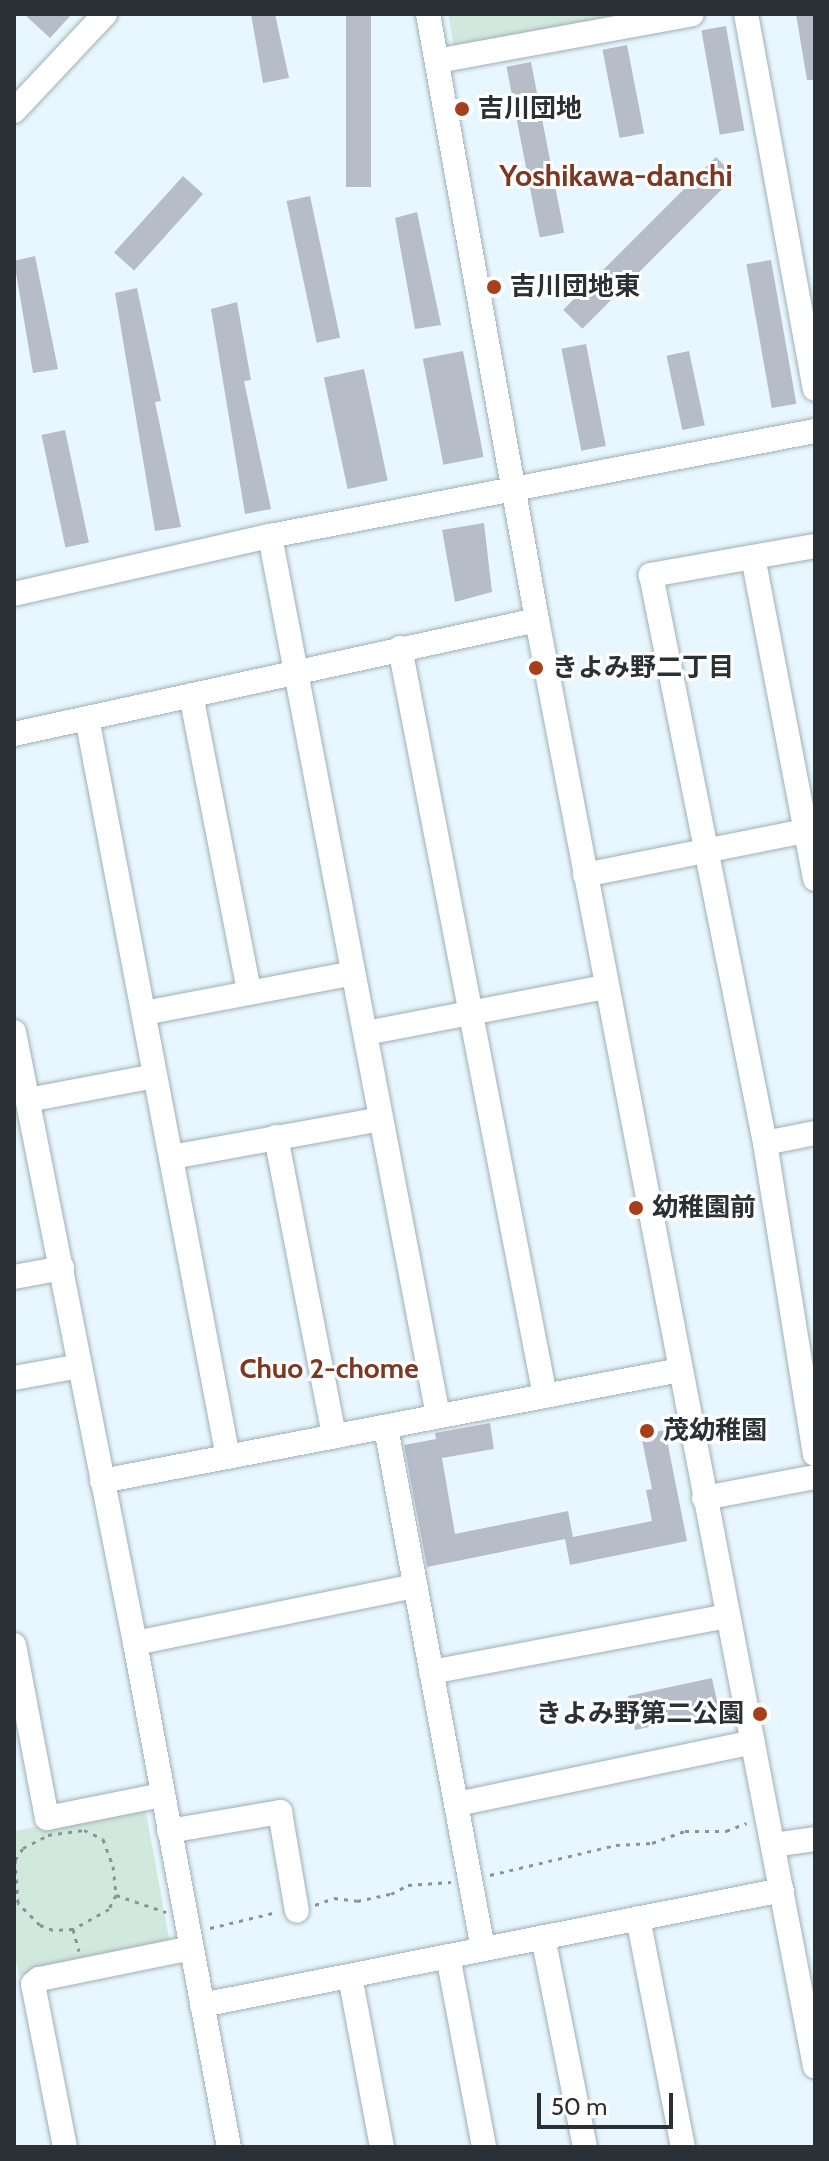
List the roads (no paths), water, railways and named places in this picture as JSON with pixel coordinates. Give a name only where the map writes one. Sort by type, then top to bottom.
[{"type":"street","points":[[14,111],[105,14]]},
{"type":"street","points":[[428,14],[606,987],[815,2067]]},
{"type":"street","points":[[437,61],[692,14]]},
{"type":"street","points":[[746,14],[815,389]]},
{"type":"street","points":[[14,594],[270,536],[815,431]]},
{"type":"street","points":[[270,536],[438,1416]]},
{"type":"street","points":[[815,546],[651,575],[765,1143],[815,1454]]},
{"type":"street","points":[[753,557],[810,830],[815,879]]},
{"type":"street","points":[[14,734],[537,620]]},
{"type":"street","points":[[400,648],[545,1396]]},
{"type":"street","points":[[191,695],[249,992]]},
{"type":"street","points":[[87,718],[228,1457]]},
{"type":"street","points":[[585,875],[810,830]]},
{"type":"street","points":[[144,1013],[353,973]]},
{"type":"street","points":[[366,1033],[606,987]]},
{"type":"street","points":[[14,1032],[135,1643],[229,2147]]},
{"type":"street","points":[[28,1100],[155,1076]]},
{"type":"street","points":[[172,1157],[381,1119]]},
{"type":"street","points":[[765,1143],[815,1133]]},
{"type":"street","points":[[276,1137],[334,1436]]},
{"type":"street","points":[[14,1277],[62,1268]]},
{"type":"street","points":[[14,1378],[80,1366]]},
{"type":"street","points":[[102,1481],[680,1370]]},
{"type":"street","points":[[386,1428],[483,1949]]},
{"type":"street","points":[[704,1498],[815,1477]]},
{"type":"street","points":[[135,1643],[415,1586]]},
{"type":"street","points":[[431,1672],[728,1616]]},
{"type":"street","points":[[14,1645],[47,1818],[162,1795]]},
{"type":"street","points":[[457,1804],[753,1742]]},
{"type":"street","points":[[169,1831],[280,1812],[297,1911]]},
{"type":"street","points":[[773,1845],[815,1839]]},
{"type":"street","points":[[202,2005],[782,1890]]},
{"type":"street","points":[[638,1918],[683,2147]]},
{"type":"street","points":[[543,1937],[585,2147]]},
{"type":"street","points":[[65,2147],[33,1984],[39,1979],[190,1940]]},
{"type":"street","points":[[448,1956],[484,2147]]},
{"type":"street","points":[[350,1976],[382,2147]]},
{"type":"place","name":"吉川団地","points":[[462,109]]},
{"type":"place","name":"吉川団地東","points":[[494,287]]},
{"type":"place","name":"きよみ野二丁目","points":[[536,668]]},
{"type":"place","name":"幼稚園前","points":[[636,1208]]},
{"type":"place","name":"茂幼稚園","points":[[647,1431]]},
{"type":"place","name":"きよみ野第二公園","points":[[760,1714]]},
{"type":"district","name":"Yoshikawa-danchi","points":[[616,176]]},
{"type":"district","name":"Chuo 2-chome","points":[[329,1368]]}]
